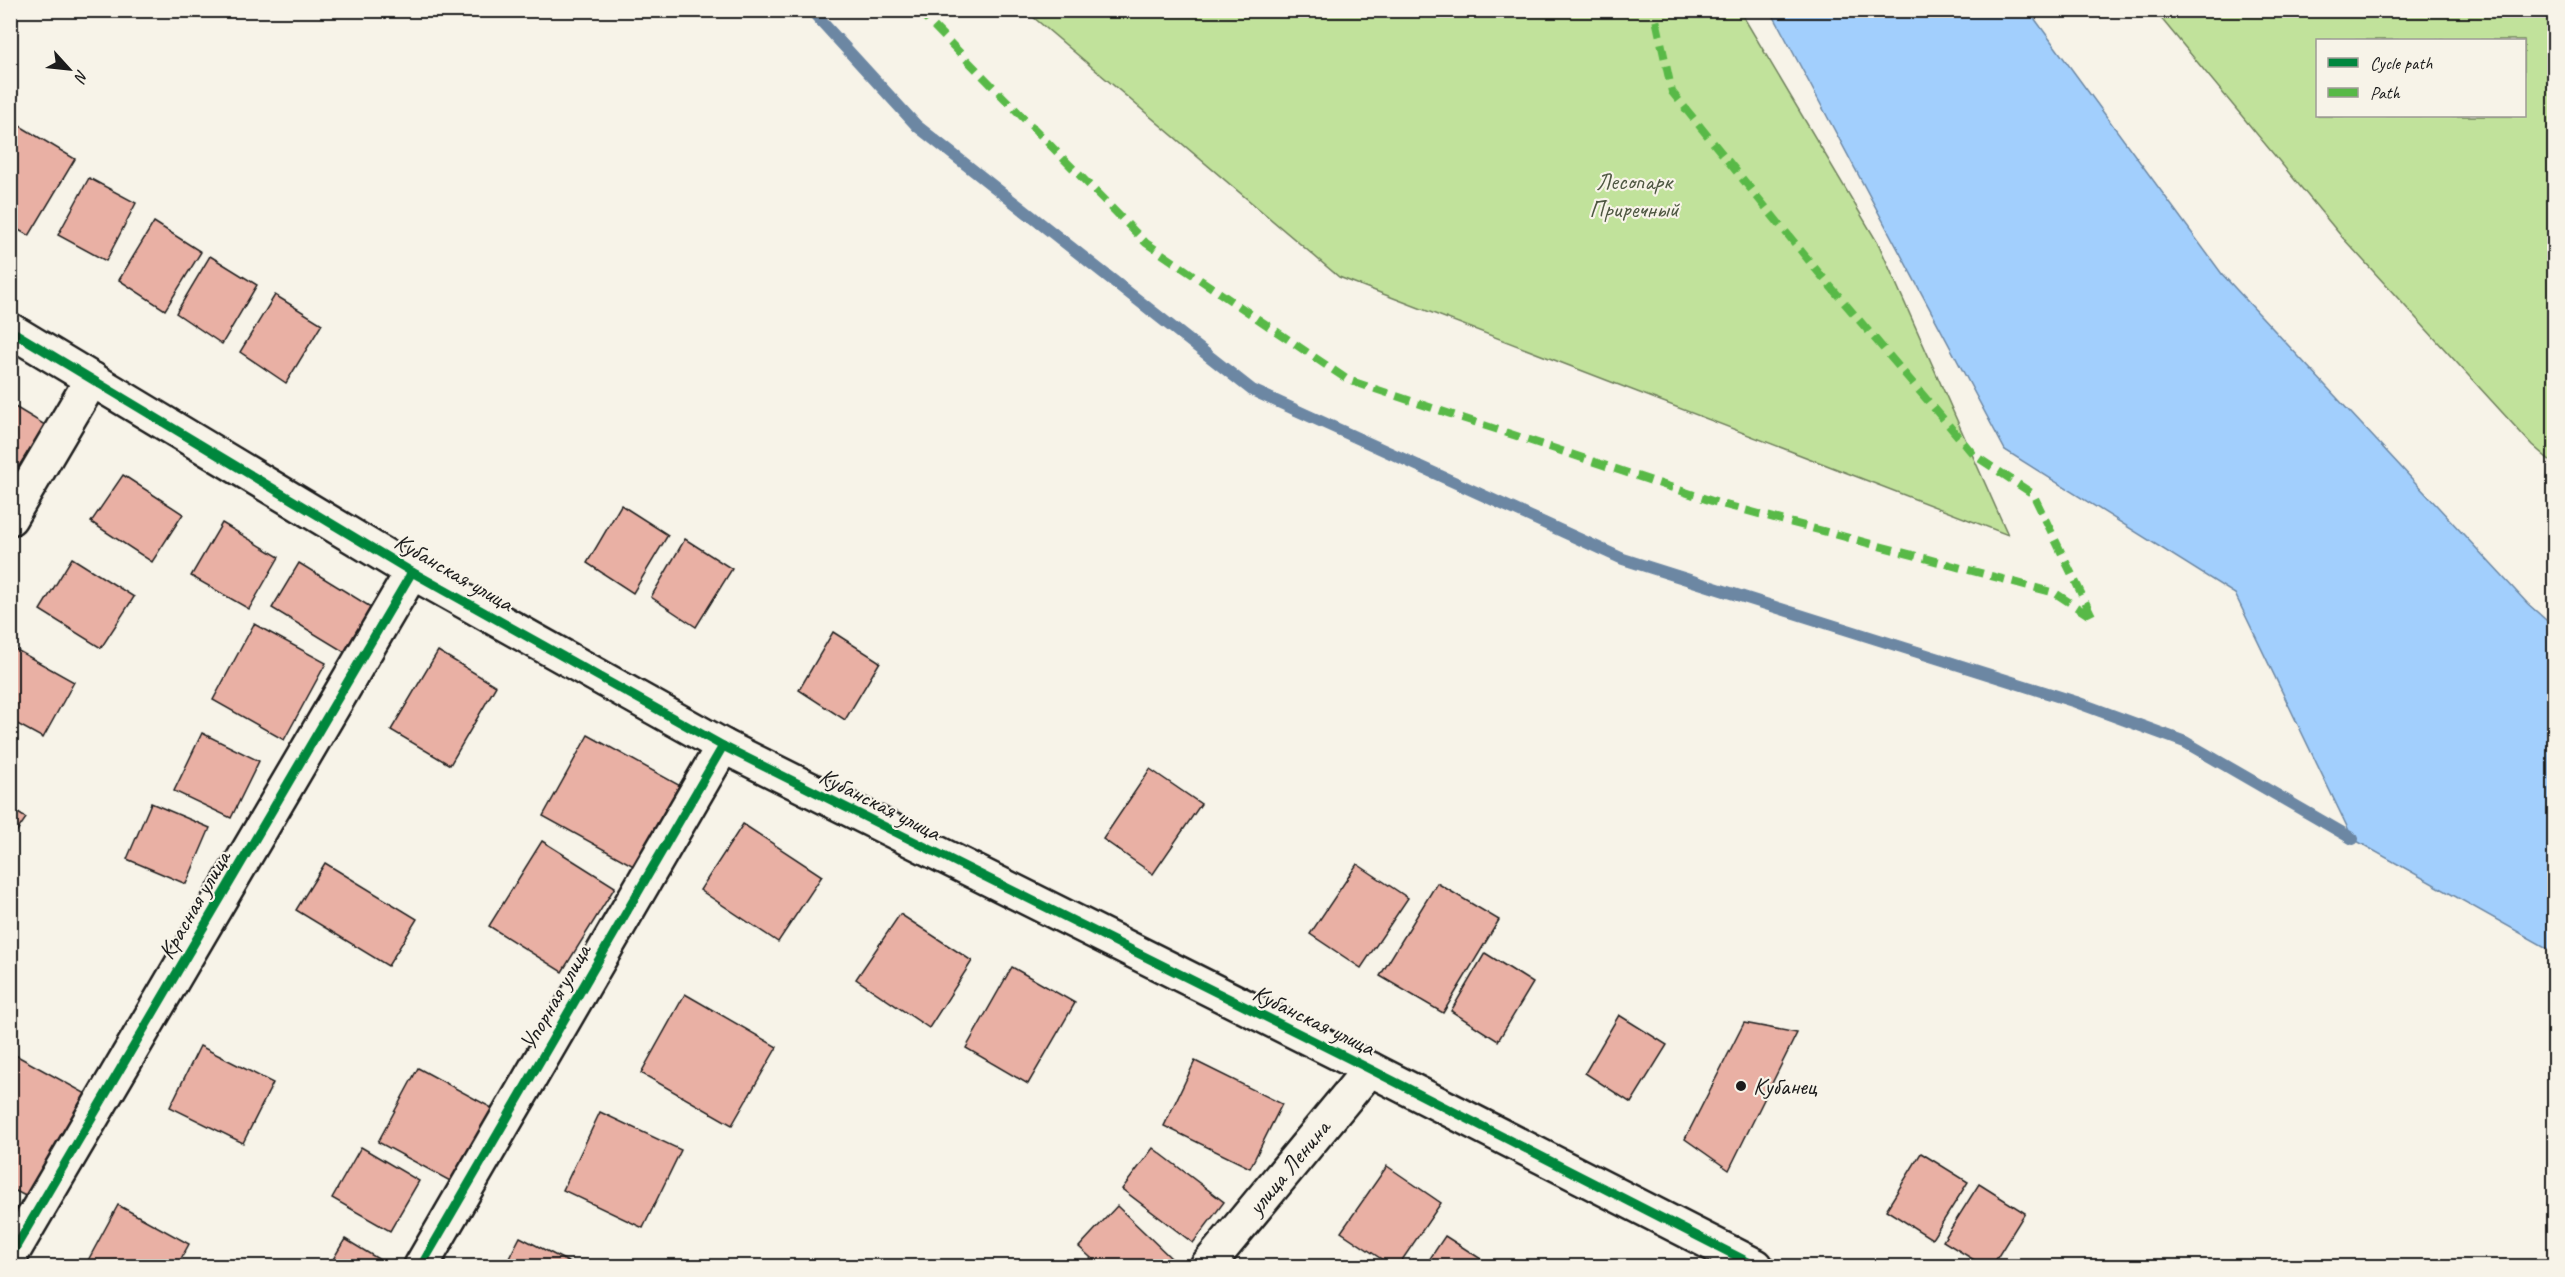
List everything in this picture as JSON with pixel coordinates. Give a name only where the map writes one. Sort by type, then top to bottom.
[{"type":"street","name":"Кубанская улица","points":[[10,330],[412,572],[723,746],[1370,1069],[1756,1266]]},
{"type":"street","points":[[10,518],[92,379]]},
{"type":"street","name":"Красная улица","points":[[10,1257],[412,572]]},
{"type":"street","name":"Упорная улица","points":[[421,1266],[723,746]]},
{"type":"street","name":"улица Ленина","points":[[1207,1266],[1370,1069]]},
{"type":"green space","name":"Лесопарк Приречный","points":[[1026,11],[1740,11],[1879,245],[2008,535],[1339,277]]},
{"type":"green space","points":[[2155,11],[2554,11],[2554,464],[2532,445],[2342,237]]},
{"type":"water","points":[[1771,11],[2029,11],[2222,274],[2528,604],[2554,627],[2554,952],[2353,839],[2235,594],[2005,450]]},
{"type":"building","points":[[10,120],[75,159],[29,236],[10,225]]},
{"type":"building","points":[[89,178],[136,203],[106,261],[58,235]]},
{"type":"building","points":[[154,222],[201,252],[165,310],[119,280]]},
{"type":"building","points":[[210,256],[257,285],[222,344],[176,313]]},
{"type":"building","points":[[275,295],[322,324],[286,383],[240,352]]},
{"type":"building","points":[[10,404],[45,425],[10,480]]},
{"type":"building","points":[[123,475],[183,514],[152,562],[91,522]]},
{"type":"building","points":[[621,505],[668,535],[633,593],[587,563]]},
{"type":"building","points":[[222,523],[279,557],[249,609],[191,576]]},
{"type":"building","points":[[685,539],[732,569],[696,627],[651,597]]},
{"type":"building","points":[[72,558],[134,597],[101,648],[40,610]]},
{"type":"building","points":[[299,563],[374,609],[346,653],[272,608]]},
{"type":"building","points":[[254,624],[326,663],[284,740],[213,700]]},
{"type":"building","points":[[833,632],[880,662],[845,720],[799,690]]},
{"type":"building","points":[[15,649],[74,682],[43,738],[10,720],[10,657]]},
{"type":"building","points":[[438,651],[496,686],[450,765],[391,730]]},
{"type":"building","points":[[202,733],[259,761],[231,818],[174,791]]},
{"type":"building","points":[[588,735],[684,788],[639,869],[543,816]]},
{"type":"building","points":[[1150,769],[1201,804],[1153,874],[1103,839]]},
{"type":"building","points":[[151,803],[210,828],[186,884],[127,859]]},
{"type":"building","points":[[10,808],[26,818],[10,841]]},
{"type":"building","points":[[743,824],[822,876],[778,942],[700,890]]},
{"type":"building","points":[[542,841],[615,887],[562,972],[489,926]]},
{"type":"building","points":[[325,863],[417,919],[388,966],[296,910]]},
{"type":"building","points":[[1357,864],[1408,898],[1361,968],[1310,934]]},
{"type":"building","points":[[1437,883],[1499,920],[1443,1013],[1380,976]]},
{"type":"building","points":[[900,914],[972,961],[929,1028],[856,979]]},
{"type":"building","points":[[1485,953],[1533,983],[1498,1041],[1451,1011]]},
{"type":"building","points":[[1012,967],[1075,1003],[1028,1084],[966,1048]]},
{"type":"building","points":[[685,994],[777,1047],[732,1125],[641,1073]]},
{"type":"building","points":[[1619,1015],[1667,1045],[1631,1103],[1585,1073]]},
{"type":"building","name":"Кубанец","points":[[1744,1023],[1797,1033],[1729,1170],[1685,1139]]},
{"type":"building","points":[[200,1046],[273,1083],[243,1143],[170,1107]]},
{"type":"building","points":[[10,1052],[88,1095],[31,1199],[10,1188]]},
{"type":"building","points":[[1195,1061],[1282,1104],[1250,1168],[1164,1126]]},
{"type":"building","points":[[418,1068],[492,1108],[452,1182],[378,1142]]},
{"type":"building","points":[[600,1112],[681,1150],[643,1228],[563,1190]]},
{"type":"building","points":[[361,1147],[419,1181],[390,1231],[332,1198]]},
{"type":"building","points":[[1153,1148],[1224,1202],[1193,1243],[1122,1189]]},
{"type":"building","points":[[1921,1153],[1968,1182],[1932,1239],[1886,1210]]},
{"type":"building","points":[[1387,1166],[1441,1203],[1398,1266],[1392,1266],[1341,1232]]},
{"type":"building","points":[[1979,1184],[2025,1213],[1992,1266],[1984,1266],[1943,1241]]},
{"type":"building","points":[[118,1205],[189,1244],[177,1266],[85,1266]]},
{"type":"building","points":[[1117,1206],[1172,1259],[1165,1266],[1100,1266],[1079,1247]]},
{"type":"building","points":[[1445,1236],[1492,1266],[1425,1266]]},
{"type":"building","points":[[520,1237],[576,1266],[505,1266]]},
{"type":"building","points":[[345,1239],[390,1266],[329,1266]]},
{"type":"waterway","points":[[811,10],[917,126],[1252,390],[1623,559],[2076,702],[2185,742],[2353,839]]},
{"type":"marked path","points":[[918,10],[1146,243],[1348,380],[1718,503],[2055,593],[2093,618],[2033,494],[1974,455],[1819,273],[1672,92],[1654,10]]},
{"type":"cycle path","points":[[10,330],[412,572],[723,746],[1370,1069],[1756,1266]]},
{"type":"cycle path","points":[[10,1257],[412,572]]},
{"type":"cycle path","points":[[421,1266],[723,746]]},
{"type":"place","name":"Кубанец","points":[[1741,1086]]}]
